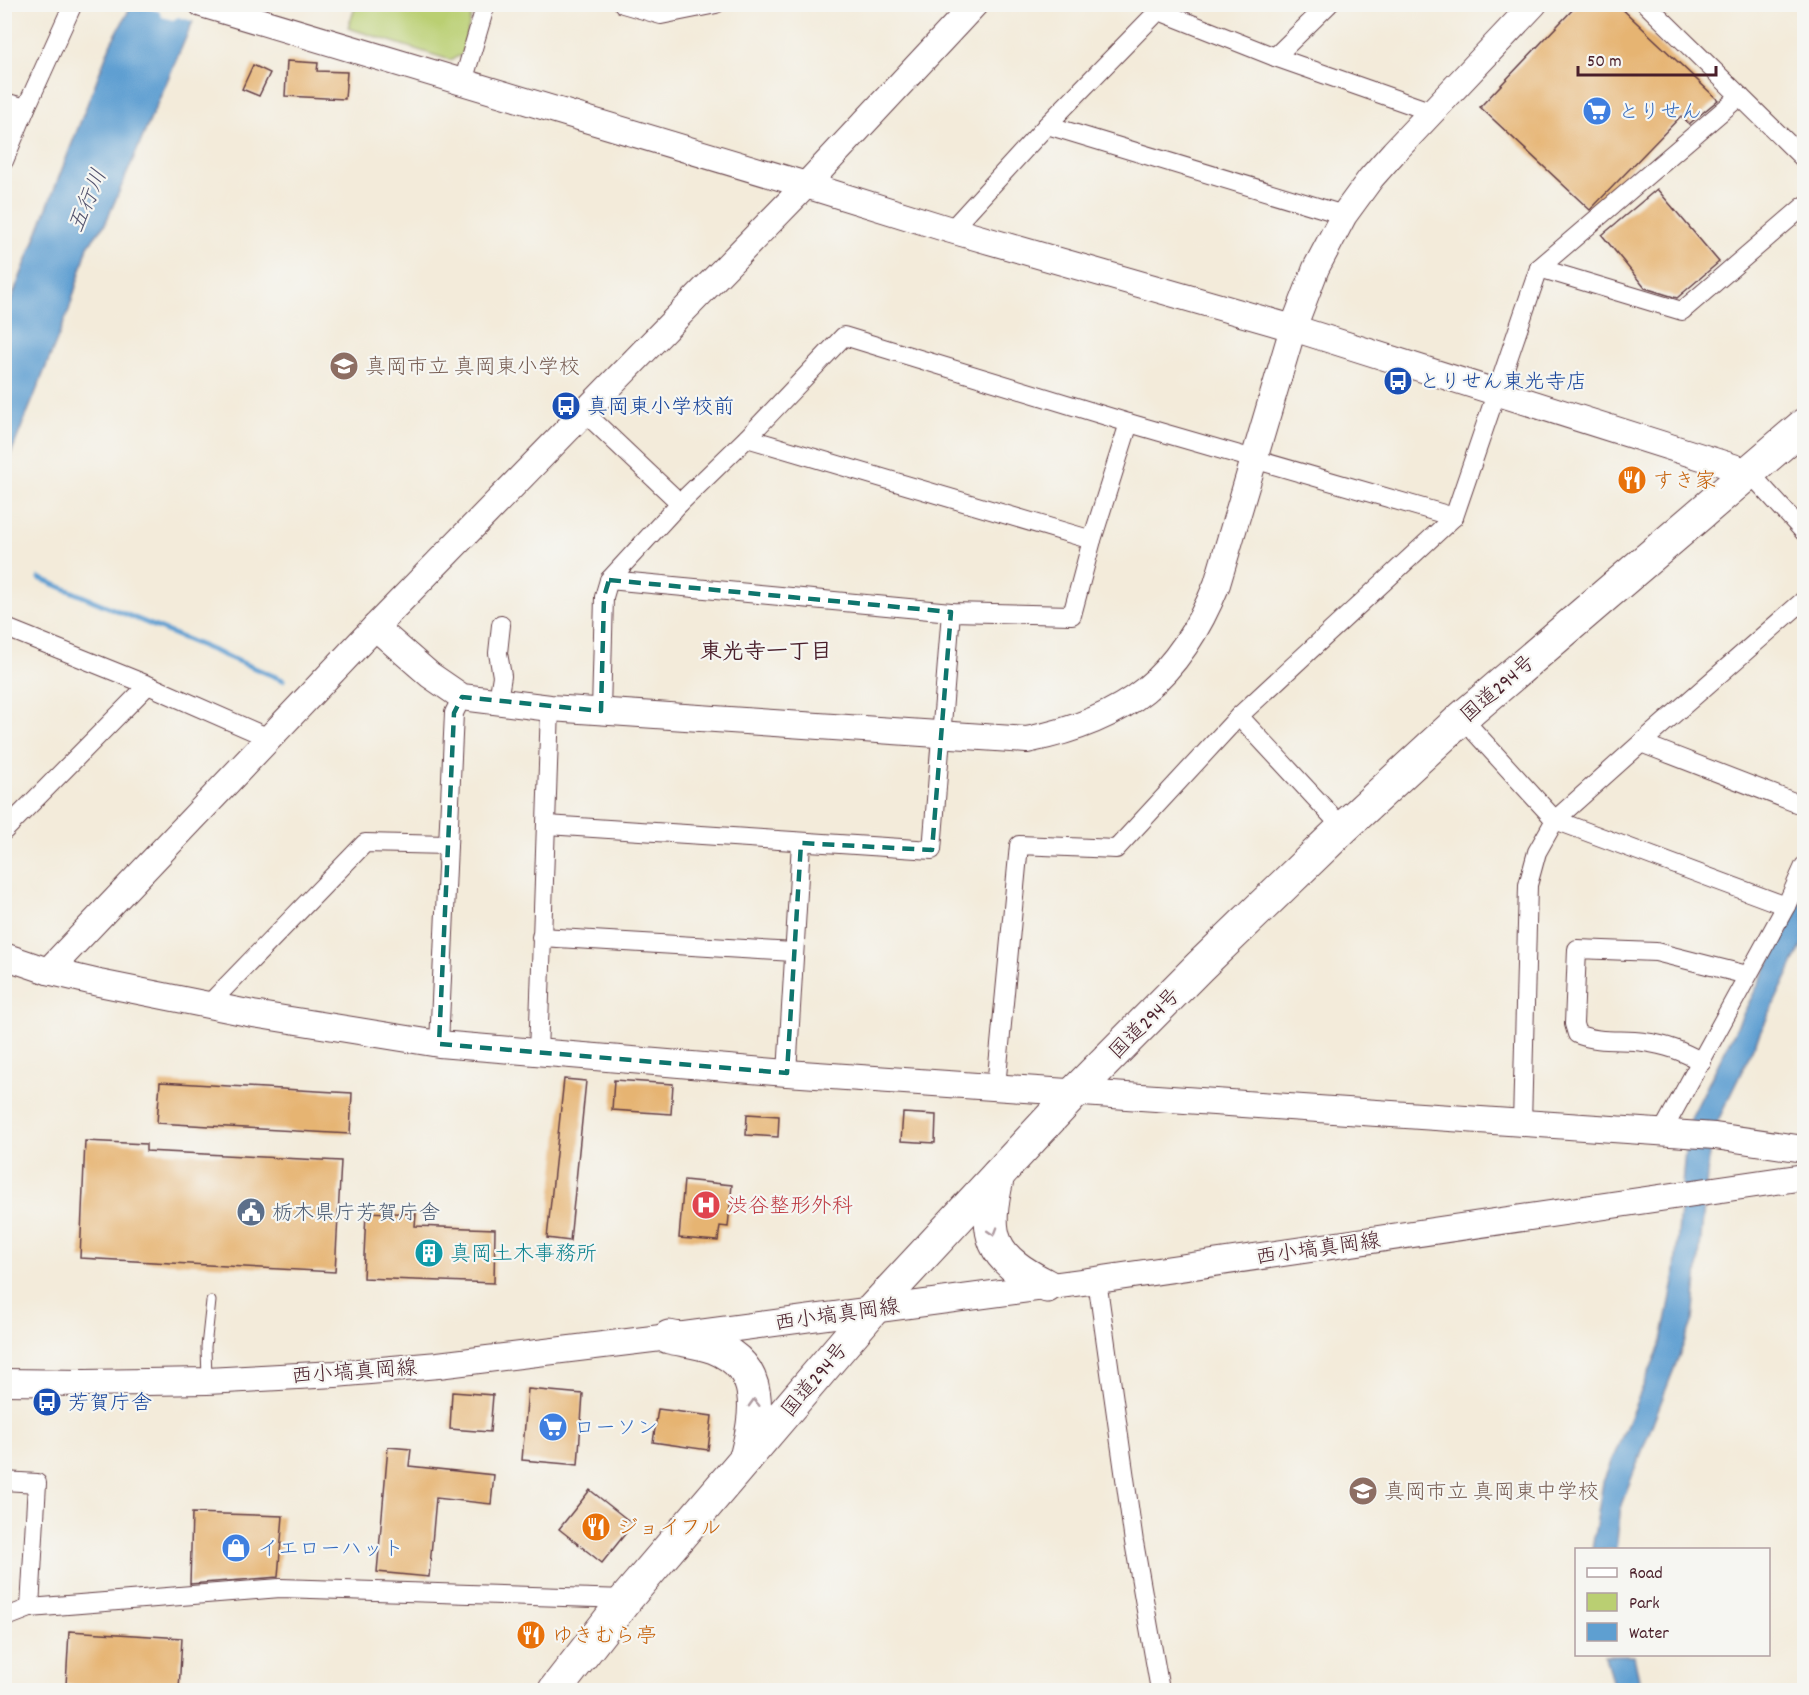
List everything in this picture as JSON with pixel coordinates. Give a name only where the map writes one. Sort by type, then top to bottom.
[{"type":"highway","name":"国道294号","points":[[555,1690],[626,1599],[874,1308],[1074,1093],[1199,967],[1343,828],[1462,718],[1804,425]]},
{"type":"highway","points":[[998,1175],[991,1203],[990,1223],[999,1249],[1007,1261],[1023,1274],[1047,1286]]},
{"type":"highway","points":[[669,1336],[714,1347],[731,1357],[744,1370],[753,1387],[756,1403],[754,1427],[746,1460]]},
{"type":"street","points":[[4,161],[73,4]]},
{"type":"street","points":[[202,4],[951,230],[1293,328],[1749,472],[1804,532]]},
{"type":"street","points":[[463,82],[486,4]]},
{"type":"street","points":[[623,4],[661,15],[716,4]]},
{"type":"street","points":[[48,971],[375,627],[806,185],[975,4]]},
{"type":"street","points":[[1275,57],[1329,4]]},
{"type":"street","points":[[375,627],[429,675],[462,697],[550,708],[1027,740],[1061,733],[1094,721],[1129,704],[1157,681],[1188,643],[1205,614],[1217,584],[1293,328],[1316,268],[1344,215],[1371,178],[1534,4]]},
{"type":"street","points":[[1646,4],[1804,159]]},
{"type":"street","points":[[951,230],[1158,7],[1275,57],[1432,112]]},
{"type":"street","points":[[996,1087],[1019,845],[1116,849],[1239,716],[1454,517],[1539,268],[1740,96]]},
{"type":"street","points":[[4,102],[26,108]]},
{"type":"street","points":[[1047,124],[1344,215]]},
{"type":"street","points":[[1539,268],[1682,311],[1804,206]]},
{"type":"street","points":[[601,711],[604,597],[609,580],[680,503],[747,438],[844,336],[1129,423],[1454,517]]},
{"type":"street","points":[[584,412],[680,503]]},
{"type":"street","points":[[609,580],[951,612],[1072,615],[1092,540],[1129,423]]},
{"type":"street","points":[[747,438],[1092,540]]},
{"type":"street","points":[[1522,1124],[1528,885],[1537,852],[1555,820],[1804,600]]},
{"type":"street","points":[[547,825],[932,850],[951,612]]},
{"type":"street","points":[[498,700],[502,676],[498,653],[501,625]]},
{"type":"street","points":[[4,627],[148,685],[269,738]]},
{"type":"street","points":[[4,831],[148,685]]},
{"type":"street","points":[[439,1044],[454,713],[462,697]]},
{"type":"street","points":[[538,1053],[550,708]]},
{"type":"street","points":[[1239,716],[1343,828]]},
{"type":"street","points":[[1462,718],[1555,820],[1786,906]]},
{"type":"street","points":[[1641,743],[1804,806]]},
{"type":"street","points":[[208,1005],[365,843],[448,844]]},
{"type":"street","points":[[787,1073],[801,843]]},
{"type":"street","points":[[1662,1132],[1786,906],[1804,866]]},
{"type":"street","points":[[541,937],[794,952]]},
{"type":"street","points":[[1702,1062],[1675,1048],[1642,1041],[1587,1038],[1577,1034],[1574,1024],[1577,949],[1656,952],[1747,975]]},
{"type":"street","points":[[4,956],[48,971],[99,983],[356,1032],[439,1044],[787,1073],[1715,1136],[1804,1149]]},
{"type":"street","name":"西小塙真岡線","points":[[4,1382],[207,1381],[438,1365],[1098,1280],[1804,1177]]},
{"type":"street","points":[[1098,1280],[1134,1542],[1160,1690]]},
{"type":"street","points":[[4,1481],[37,1483],[30,1608]]},
{"type":"street","points":[[4,1618],[30,1608],[280,1588],[626,1599]]},
{"type":"lane","points":[[207,1381],[206,1347],[211,1301]]},
{"type":"highlighted area","points":[[609,580],[951,612],[932,850],[801,843],[787,1073],[439,1044],[454,713],[462,697],[601,711],[604,597]]},
{"type":"green space","points":[[356,5],[474,5],[462,55],[450,60],[348,28]]},
{"type":"water","name":"五行川","points":[[132,5],[200,5],[105,224],[88,246],[69,310],[5,468],[5,316],[111,43]]},
{"type":"water","points":[[1804,893],[1804,941],[1715,1127],[1709,1154],[1693,1320],[1621,1505],[1616,1548],[1592,1548],[1603,1482],[1662,1341],[1674,1282],[1687,1126]]},
{"type":"water","points":[[1605,1656],[1634,1656],[1641,1690],[1614,1690]]},
{"type":"pier","points":[[203,4],[196,22],[178,17],[173,20],[162,17],[159,11],[136,5]]},
{"type":"building","name":"とりせん","points":[[1578,4],[1617,4],[1718,100],[1689,124],[1681,116],[1590,210],[1480,107]]},
{"type":"building","points":[[287,61],[318,63],[317,71],[347,72],[345,99],[285,96]]},
{"type":"building","points":[[253,65],[270,73],[259,96],[242,89]]},
{"type":"building","points":[[1657,189],[1719,262],[1677,298],[1645,288],[1602,235]]},
{"type":"building","points":[[564,1079],[586,1081],[570,1241],[547,1238]]},
{"type":"building","points":[[614,1080],[673,1084],[671,1114],[612,1110]]},
{"type":"building","points":[[160,1082],[352,1093],[350,1134],[157,1123]]},
{"type":"building","points":[[903,1113],[936,1115],[935,1143],[901,1141]]},
{"type":"building","points":[[747,1114],[779,1116],[778,1137],[746,1135]]},
{"type":"building","name":"栃木県庁芳賀庁舎","points":[[85,1141],[146,1144],[146,1151],[341,1161],[335,1272],[80,1258]]},
{"type":"building","name":"渋谷整形外科","points":[[684,1180],[732,1185],[728,1227],[720,1226],[718,1241],[679,1238]]},
{"type":"building","name":"真岡土木事務所","points":[[366,1212],[416,1214],[415,1226],[495,1229],[494,1283],[363,1278]]},
{"type":"building","name":"ローソン","points":[[528,1389],[583,1394],[578,1465],[522,1460]]},
{"type":"building","points":[[452,1392],[493,1395],[490,1432],[450,1429]]},
{"type":"building","points":[[658,1409],[712,1416],[708,1450],[653,1442]]},
{"type":"building","points":[[388,1447],[411,1449],[409,1466],[494,1475],[491,1504],[436,1498],[429,1577],[377,1572]]},
{"type":"building","name":"ジョイフル","points":[[590,1490],[633,1524],[602,1563],[559,1529]]},
{"type":"building","name":"イエローハット","points":[[192,1513],[283,1516],[278,1577],[190,1584]]},
{"type":"building","points":[[69,1631],[182,1638],[179,1690],[66,1685]]},
{"type":"waterway","points":[[39,578],[283,680]]},
{"type":"place","name":"とりせん","points":[[1597,111]]},
{"type":"place","name":"真岡市立 真岡東小学校","points":[[344,366]]},
{"type":"place","name":"とりせん東光寺店","points":[[1398,381]]},
{"type":"place","name":"真岡東小学校前","points":[[566,406]]},
{"type":"place","name":"すき家","points":[[1632,480]]},
{"type":"place","name":"渋谷整形外科","points":[[706,1205]]},
{"type":"place","name":"栃木県庁芳賀庁舎","points":[[251,1212]]},
{"type":"place","name":"真岡土木事務所","points":[[429,1253]]},
{"type":"place","name":"芳賀庁舎","points":[[47,1402]]},
{"type":"place","name":"ローソン","points":[[553,1427]]},
{"type":"place","name":"真岡市立 真岡東中学校","points":[[1363,1491]]},
{"type":"place","name":"ジョイフル","points":[[596,1527]]},
{"type":"place","name":"イエローハット","points":[[236,1548]]},
{"type":"place","name":"ゆきむら亭","points":[[531,1635]]},
{"type":"district","name":"東光寺一丁目","points":[[766,650]]}]
